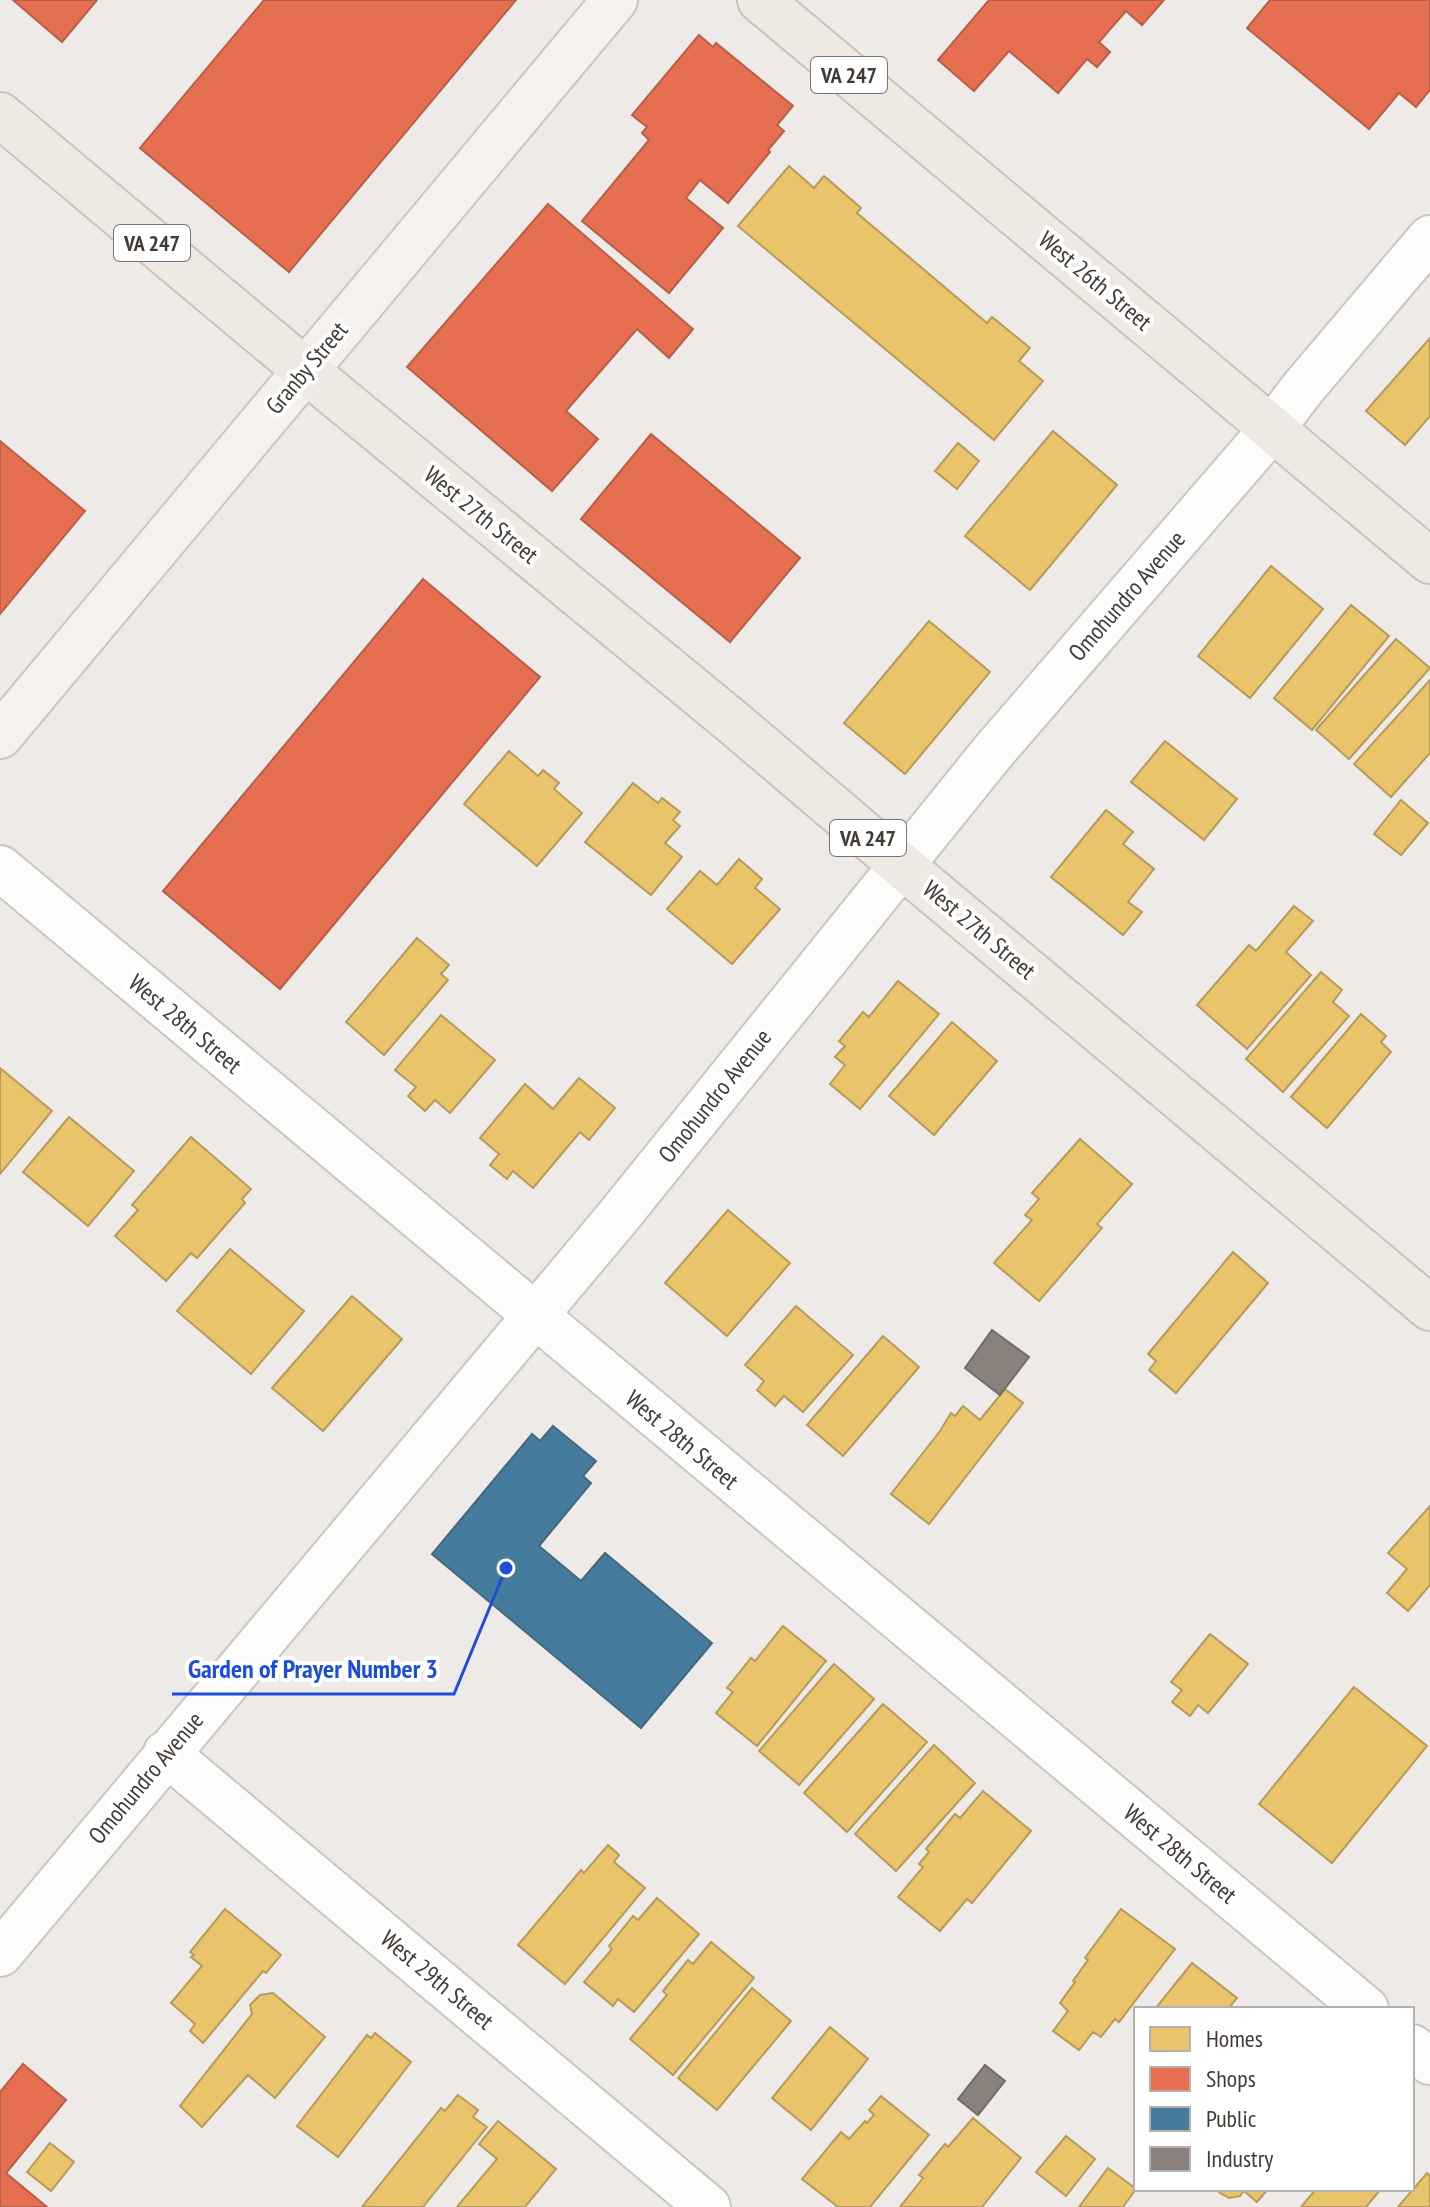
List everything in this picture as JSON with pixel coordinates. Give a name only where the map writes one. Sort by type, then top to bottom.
[{"type":"main road","name":"West 26th Street","points":[[760,0],[1430,561]]},
{"type":"main road","name":"VA 247","points":[[0,115],[305,370]]},
{"type":"main road","name":"West 27th Street","points":[[305,370],[735,724],[1430,1308]]},
{"type":"street","name":"Granby Street","points":[[0,736],[615,0]]},
{"type":"street","name":"Omohundro Avenue","points":[[0,1954],[617,1218],[1002,742],[1271,430],[1430,238]]},
{"type":"street","name":"West 28th Street","points":[[0,868],[1364,2007]]},
{"type":"street","name":"West 29th Street","points":[[166,1753],[708,2207]]},
{"type":"street","points":[[1414,2049],[1430,2062]]},
{"type":"building: Homes","points":[[789,166],[814,188],[824,176],[861,208],[857,213],[987,323],[992,317],[1030,348],[1019,361],[1043,381],[994,440],[738,226]]},
{"type":"building: Homes","points":[[1430,338],[1430,416],[1405,445],[1366,411]]},
{"type":"building: Homes","points":[[1053,431],[1117,485],[1030,590],[965,536]]},
{"type":"building: Homes","points":[[958,443],[979,461],[957,489],[935,471]]},
{"type":"building: Homes","points":[[1271,566],[1323,609],[1250,698],[1198,656]]},
{"type":"building: Homes","points":[[1351,605],[1389,636],[1312,730],[1274,698]]},
{"type":"building: Homes","points":[[929,621],[990,672],[905,774],[844,723]]},
{"type":"building: Homes","points":[[1396,639],[1430,668],[1349,759],[1316,730]]},
{"type":"building: Homes","points":[[1430,680],[1430,753],[1391,797],[1354,764]]},
{"type":"building: Homes","points":[[1165,741],[1237,799],[1204,840],[1131,782]]},
{"type":"building: Homes","points":[[509,751],[538,776],[543,770],[559,783],[554,789],[582,813],[537,866],[464,804]]},
{"type":"building: Homes","points":[[633,783],[658,803],[662,798],[680,812],[673,820],[680,826],[665,843],[682,857],[651,895],[585,842]]},
{"type":"building: Homes","points":[[1401,800],[1428,823],[1401,855],[1374,834]]},
{"type":"building: Homes","points":[[1106,810],[1133,832],[1123,844],[1154,869],[1128,902],[1142,912],[1123,935],[1051,877]]},
{"type":"building: Homes","points":[[739,859],[762,879],[755,888],[780,909],[732,964],[667,909],[700,871],[717,885]]},
{"type":"building: Homes","points":[[1294,906],[1313,921],[1286,952],[1311,975],[1247,1049],[1197,1005],[1249,945],[1256,951]]},
{"type":"building: Homes","points":[[417,938],[449,965],[441,974],[448,980],[384,1055],[346,1022]]},
{"type":"building: Homes","points":[[1321,972],[1342,990],[1333,1002],[1349,1016],[1283,1092],[1246,1059]]},
{"type":"building: Homes","points":[[898,981],[939,1014],[860,1109],[830,1084],[845,1065],[835,1057],[845,1046],[839,1041],[863,1012],[869,1017]]},
{"type":"building: Homes","points":[[1361,1014],[1386,1036],[1381,1042],[1391,1052],[1327,1128],[1291,1097]]},
{"type":"building: Homes","points":[[441,1015],[495,1060],[450,1113],[435,1100],[425,1111],[408,1096],[416,1087],[395,1070]]},
{"type":"building: Homes","points":[[952,1022],[997,1061],[934,1135],[889,1096]]},
{"type":"building: Homes","points":[[0,1068],[52,1111],[0,1174]]},
{"type":"building: Homes","points":[[579,1078],[615,1108],[589,1140],[580,1132],[533,1188],[513,1171],[507,1179],[490,1165],[499,1154],[480,1138],[525,1084],[553,1109]]},
{"type":"building: Homes","points":[[69,1117],[134,1171],[88,1226],[23,1172]]},
{"type":"building: Homes","points":[[191,1137],[251,1189],[242,1199],[245,1203],[197,1258],[191,1253],[166,1281],[115,1236],[138,1210],[132,1205]]},
{"type":"building: Homes","points":[[1080,1139],[1132,1184],[1097,1224],[1102,1228],[1039,1301],[994,1263],[1032,1220],[1025,1215],[1039,1199],[1032,1193]]},
{"type":"building: Homes","points":[[728,1210],[790,1263],[727,1336],[665,1283]]},
{"type":"building: Homes","points":[[230,1249],[304,1311],[251,1374],[177,1311]]},
{"type":"building: Homes","points":[[1233,1252],[1268,1283],[1176,1393],[1149,1370],[1156,1361],[1148,1354]]},
{"type":"building: Homes","points":[[352,1296],[402,1339],[323,1431],[272,1388]]},
{"type":"building: Homes","points":[[796,1306],[853,1355],[803,1412],[784,1396],[775,1406],[757,1390],[764,1381],[745,1365]]},
{"type":"building: Homes","points":[[883,1336],[919,1367],[843,1456],[807,1425]]},
{"type":"building: Homes","points":[[1005,1389],[1023,1403],[929,1524],[891,1494],[951,1413],[955,1416],[963,1406],[980,1420]]},
{"type":"building: Homes","points":[[1430,1506],[1430,1585],[1408,1611],[1387,1593],[1407,1569],[1388,1553]]},
{"type":"building: Homes","points":[[783,1626],[826,1661],[757,1746],[716,1713],[733,1692],[727,1688],[751,1658],[755,1661]]},
{"type":"building: Homes","points":[[1210,1634],[1248,1664],[1208,1713],[1198,1705],[1190,1716],[1172,1702],[1182,1690],[1171,1682]]},
{"type":"building: Homes","points":[[834,1664],[874,1699],[799,1785],[759,1751]]},
{"type":"building: Homes","points":[[1354,1687],[1427,1746],[1332,1863],[1259,1804]]},
{"type":"building: Homes","points":[[883,1704],[927,1742],[847,1832],[804,1793]]},
{"type":"building: Homes","points":[[934,1745],[975,1783],[896,1871],[855,1834]]},
{"type":"building: Homes","points":[[983,1791],[1031,1831],[972,1903],[967,1899],[940,1931],[898,1897],[923,1867],[919,1864],[929,1852],[926,1849],[955,1814],[960,1818]]},
{"type":"building: Homes","points":[[608,1845],[619,1855],[614,1862],[645,1888],[565,1984],[518,1945],[581,1870],[584,1873]]},
{"type":"building: Homes","points":[[657,1898],[699,1934],[634,2012],[618,1999],[613,2006],[584,1982],[612,1949],[609,1946],[633,1916],[638,1920]]},
{"type":"building: Homes","points":[[225,1909],[281,1955],[266,1973],[263,1971],[203,2043],[190,2031],[195,2024],[171,2003],[202,1966],[191,1957],[194,1955],[190,1952]]},
{"type":"building: Homes","points":[[1121,1909],[1175,1949],[1119,2022],[1115,2019],[1101,2037],[1093,2032],[1079,2050],[1053,2031],[1068,2011],[1060,2003],[1088,1960],[1085,1958]]},
{"type":"building: Homes","points":[[711,1942],[754,1978],[673,2075],[630,2039],[667,1995],[663,1991],[688,1960],[693,1964]]},
{"type":"building: Homes","points":[[1192,1963],[1237,1998],[1230,2007],[1157,2007]]},
{"type":"building: Homes","points":[[752,1988],[791,2021],[717,2110],[678,2078]]},
{"type":"building: Homes","points":[[273,1993],[325,2037],[275,2098],[248,2075],[202,2127],[180,2106],[252,2014],[250,2005],[260,1995]]},
{"type":"building: Homes","points":[[830,2027],[868,2059],[811,2130],[772,2098]]},
{"type":"building: Homes","points":[[375,2033],[411,2062],[338,2157],[297,2126],[367,2035],[371,2038]]},
{"type":"building: Homes","points":[[458,2095],[478,2110],[473,2117],[487,2127],[423,2207],[362,2207],[441,2108],[445,2111]]},
{"type":"building: Homes","points":[[881,2096],[929,2135],[870,2207],[838,2207],[802,2179],[841,2132],[849,2139],[865,2121],[867,2123],[874,2115],[869,2110]]},
{"type":"building: Homes","points":[[973,2118],[1021,2158],[982,2207],[900,2207],[923,2178],[919,2175],[945,2144],[948,2147]]},
{"type":"building: Homes","points":[[498,2121],[556,2169],[525,2207],[457,2207],[497,2159],[479,2144]]},
{"type":"building: Homes","points":[[1066,2136],[1095,2159],[1066,2196],[1036,2172]]},
{"type":"building: Homes","points":[[50,2143],[74,2162],[51,2191],[27,2172]]},
{"type":"building: Homes","points":[[1108,2168],[1134,2188],[1123,2207],[1079,2207]]},
{"type":"building: Homes","points":[[1427,2173],[1430,2176],[1430,2207],[1398,2207],[1414,2191]]},
{"type":"building: Homes","points":[[1218,2191],[1244,2191],[1240,2196],[1229,2198]]},
{"type":"building: Homes","points":[[1244,2191],[1266,2191],[1257,2202]]},
{"type":"building: Homes","points":[[1314,2191],[1379,2191],[1366,2207],[1301,2207]]},
{"type":"building: Shops","points":[[13,0],[97,0],[62,42]]},
{"type":"building: Shops","points":[[264,0],[516,0],[289,272],[140,148]]},
{"type":"building: Shops","points":[[989,0],[1164,0],[1142,25],[1126,11],[1099,42],[1110,52],[1097,67],[1087,59],[1058,93],[1009,51],[974,91],[938,60]]},
{"type":"building: Shops","points":[[1270,0],[1430,0],[1430,90],[1416,107],[1399,93],[1369,129],[1247,28]]},
{"type":"building: Shops","points":[[699,35],[713,47],[716,43],[793,106],[777,125],[784,131],[768,150],[770,152],[728,203],[700,180],[686,198],[723,228],[669,293],[582,221],[649,140],[642,133],[647,127],[632,115]]},
{"type":"building: Shops","points":[[548,204],[693,329],[669,358],[637,329],[566,411],[598,439],[552,491],[407,367]]},
{"type":"building: Shops","points":[[651,434],[800,558],[730,642],[581,519]]},
{"type":"building: Shops","points":[[0,441],[85,511],[0,614]]},
{"type":"building: Shops","points":[[423,579],[540,677],[280,989],[163,891]]},
{"type":"building: Shops","points":[[23,2064],[66,2100],[6,2173],[47,2207],[0,2207],[0,2092]]},
{"type":"building: Public","points":[[553,1426],[596,1461],[583,1476],[591,1483],[539,1546],[581,1581],[605,1553],[712,1643],[641,1728],[432,1554],[532,1434],[540,1441]]},
{"type":"building: Industry","points":[[992,1330],[1029,1357],[1000,1395],[965,1368]]},
{"type":"building: Industry","points":[[985,2065],[1005,2081],[978,2115],[958,2099]]},
{"type":"place","name":"Garden of Prayer Number 3","points":[[506,1568]]}]
